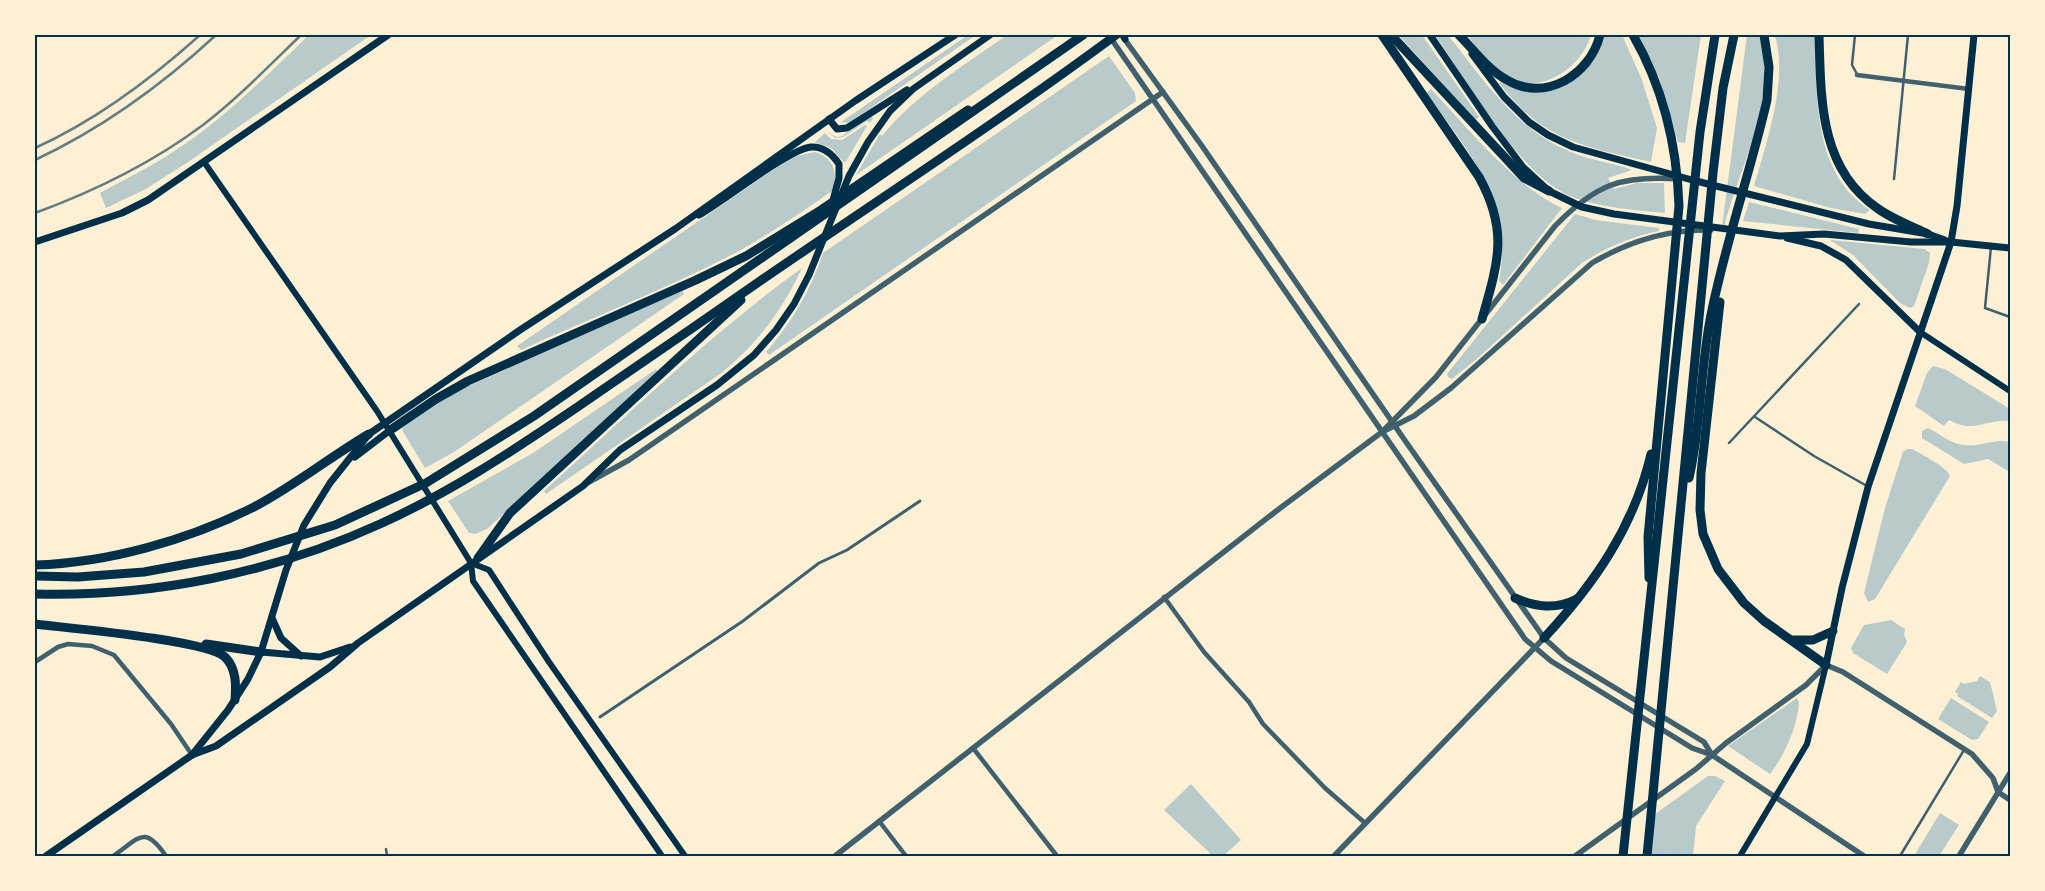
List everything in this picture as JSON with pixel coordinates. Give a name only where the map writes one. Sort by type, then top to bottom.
[{"type":"highway","points":[[35,576],[87,576],[144,572],[210,561],[271,546],[357,516],[453,467],[514,430],[1083,35]]},
{"type":"highway","points":[[1382,35],[1479,177],[1490,198],[1498,232],[1498,258],[1482,319]]},
{"type":"highway","points":[[1391,35],[1524,178],[1549,191]]},
{"type":"highway","points":[[1459,35],[1499,75],[1512,83],[1537,88],[1562,82],[1577,73],[1590,60],[1600,35]]},
{"type":"highway","points":[[1633,35],[1653,73],[1669,129],[1677,174],[1679,206],[1648,537],[1650,606]]},
{"type":"highway","points":[[1647,856],[1717,141],[1734,35]]},
{"type":"highway","points":[[1682,513],[1696,446],[1706,348],[1769,83],[1769,67],[1764,35]]},
{"type":"highway","points":[[1819,35],[1824,121],[1835,155],[1846,177],[1854,189],[1877,208],[1928,234]]},
{"type":"highway","points":[[35,594],[138,589],[203,580],[259,567],[318,549],[378,525],[464,480],[562,417],[1080,60],[1122,36]]},
{"type":"highway","points":[[1623,856],[1700,132],[1715,36]]},
{"type":"highway","points":[[387,427],[458,386],[720,269],[802,222],[949,122],[1018,80]]},
{"type":"highway","points":[[475,560],[510,513],[764,279]]},
{"type":"highway","points":[[1720,284],[1701,473],[1700,510],[1703,534],[1712,557],[1734,592],[1764,621],[1826,665]]},
{"type":"highway","points":[[1544,638],[1580,598],[1603,567],[1628,522],[1646,474],[1659,420]]},
{"type":"highway","points":[[35,565],[107,556],[211,526],[267,499],[369,434]]},
{"type":"highway","points":[[1515,598],[1527,603],[1551,607],[1580,598]]},
{"type":"highway","points":[[35,624],[260,652]]},
{"type":"highway","points":[[1790,639],[1813,640],[1832,631]]},
{"type":"highway","points":[[168,641],[211,650],[225,657],[234,673],[236,686],[235,700]]},
{"type":"highway","points":[[1618,856],[1626,831]]},
{"type":"main road","points":[[35,242],[132,209],[204,162],[388,35]]},
{"type":"main road","points":[[348,461],[387,427],[520,330],[675,229],[829,119],[955,35]]},
{"type":"main road","points":[[829,119],[837,129],[847,128],[926,79],[990,35]]},
{"type":"main road","points":[[1430,35],[1512,154],[1549,191],[1564,200],[1597,212],[1669,220],[1729,231],[1780,236],[1821,246],[1840,255],[1920,332],[2010,391]]},
{"type":"main road","points":[[1459,35],[1516,110],[1548,136],[1586,152],[1649,166],[1692,180],[1869,224],[1928,234],[1951,242]]},
{"type":"main road","points":[[1740,856],[1809,738],[1832,631],[1868,487],[1951,242],[1957,206],[1974,35]]},
{"type":"main road","points":[[46,856],[192,755],[216,746],[330,667],[358,643],[583,486],[620,450],[723,380],[766,342],[785,318],[798,297],[849,176],[876,130],[896,105],[926,79]]},
{"type":"main road","points":[[675,229],[717,205],[797,151],[813,147],[830,154],[840,169],[824,233]]},
{"type":"main road","points":[[204,162],[387,427],[475,560],[489,570],[555,670],[685,856]]},
{"type":"main road","points":[[1780,236],[1824,234],[1911,242],[1951,242],[2010,248]]},
{"type":"main road","points":[[192,755],[235,700],[248,679],[260,652],[304,525],[330,483],[369,434],[387,427]]},
{"type":"main road","points":[[475,560],[473,581],[662,856]]},
{"type":"main road","points":[[271,617],[281,638],[301,656]]},
{"type":"main road","points":[[260,652],[301,656],[327,656],[358,643]]},
{"type":"street","points":[[1109,35],[1521,634],[1534,648],[1672,736],[1692,748],[1712,755],[1864,856]]},
{"type":"street","points":[[1122,36],[1544,638],[1566,658],[1704,742],[1712,755]]},
{"type":"street","points":[[1857,75],[1969,89]]},
{"type":"street","points":[[583,486],[629,460],[1163,92]]},
{"type":"street","points":[[1382,432],[1391,420],[1436,377],[1555,226],[1574,207],[1602,188],[1615,182],[1648,177],[1692,180]]},
{"type":"street","points":[[835,856],[1164,597],[1382,432],[1414,416],[1451,388],[1585,269],[1618,248],[1668,232],[1689,230],[1729,231]]},
{"type":"street","points":[[600,717],[743,621],[819,562],[845,552],[920,501]]},
{"type":"street","points":[[1164,597],[1204,652],[1249,702],[1263,724],[1325,788],[1365,823]]},
{"type":"street","points":[[1334,856],[1544,638]]},
{"type":"street","points":[[35,662],[58,647],[79,644],[101,649],[114,655],[171,724],[192,755]]},
{"type":"street","points":[[1575,856],[1806,685],[1826,665],[1844,672],[1965,748],[1986,768],[1993,778],[1998,792],[2010,800]]},
{"type":"street","points":[[974,748],[1057,856]]},
{"type":"street","points":[[1959,856],[2010,773]]},
{"type":"street","points":[[879,821],[906,856]]},
{"type":"street","points":[[113,856],[142,837],[155,840],[166,856]]},
{"type":"lane","points":[[1855,35],[1852,65],[1857,75]]},
{"type":"lane","points":[[1894,179],[1908,35]]},
{"type":"lane","points":[[1991,247],[1985,308],[2010,316]]},
{"type":"lane","points":[[1729,443],[1859,304]]},
{"type":"lane","points":[[1754,417],[1814,456],[1868,487]]},
{"type":"lane","points":[[1900,856],[1965,748]]},
{"type":"lane","points":[[386,849],[387,856]]},
{"type":"shaded area","points":[[309,35],[371,35],[188,162],[146,189],[106,208],[100,193],[162,159],[189,141],[242,98]]},
{"type":"shaded area","points":[[968,35],[976,35],[849,123],[841,122]]},
{"type":"shaded area","points":[[1007,35],[1058,35],[856,175],[880,134],[882,136],[910,107],[941,81]]},
{"type":"shaded area","points":[[1398,35],[1422,35],[1479,117],[1476,120]]},
{"type":"shaded area","points":[[1435,35],[1448,35],[1504,104],[1536,133],[1576,154],[1632,170],[1608,178],[1614,189],[1637,183],[1664,183],[1665,213],[1597,204],[1575,198],[1555,187],[1535,171],[1497,127]]},
{"type":"shaded area","points":[[1467,35],[1591,35],[1578,59],[1568,69],[1544,81],[1531,83],[1517,81],[1504,75],[1493,66]]},
{"type":"shaded area","points":[[1604,35],[1622,35],[1642,80],[1657,128],[1651,162],[1592,148],[1549,130],[1516,104],[1499,83],[1500,81],[1516,89],[1533,92],[1549,91],[1564,86],[1578,77],[1589,66],[1598,51]]},
{"type":"shaded area","points":[[1638,35],[1701,35],[1685,143],[1678,142],[1659,77]]},
{"type":"shaded area","points":[[1747,35],[1759,35],[1764,59],[1764,83],[1761,108],[1755,132],[1724,228],[1722,227]]},
{"type":"shaded area","points":[[1775,35],[1815,35],[1816,82],[1821,131],[1837,175],[1851,194],[1870,210],[1865,214],[1831,208],[1754,186],[1770,131],[1777,91],[1779,72]]},
{"type":"shaded area","points":[[1109,56],[1135,93],[1136,101],[769,355],[766,352],[800,305],[813,280],[823,253]]},
{"type":"shaded area","points":[[1431,89],[1509,171],[1544,198],[1562,208],[1503,285],[1499,281],[1502,252],[1500,226],[1494,202],[1485,180],[1473,159],[1427,93]]},
{"type":"shaded area","points":[[871,116],[873,118],[870,123],[867,121],[843,137],[835,138],[827,132],[836,137],[842,136]]},
{"type":"shaded area","points":[[865,125],[867,126],[845,163],[831,148],[815,142],[825,133],[831,139],[842,140]]},
{"type":"shaded area","points":[[815,152],[831,162],[835,173],[832,191],[763,237],[739,251],[658,290],[521,350],[517,346],[780,165],[796,156]]},
{"type":"shaded area","points":[[1749,202],[1859,229],[1858,233],[1743,221]]},
{"type":"shaded area","points":[[1575,214],[1596,220],[1659,228],[1659,231],[1619,243],[1582,263],[1479,357],[1452,379],[1448,377],[1447,374]]},
{"type":"shaded area","points":[[1830,240],[1925,249],[1930,253],[1929,263],[1914,306],[1910,308],[1900,303],[1853,255]]},
{"type":"shaded area","points":[[802,268],[777,313],[757,339],[733,363],[720,374],[546,494],[544,491],[670,376],[768,293]]},
{"type":"shaded area","points":[[682,291],[684,294],[454,452],[425,468],[402,430],[403,427],[451,394]]},
{"type":"shaded area","points":[[1933,366],[1945,369],[2010,409],[2010,421],[1966,426],[1949,420],[1944,426],[1915,406],[1927,373]]},
{"type":"shaded area","points":[[656,369],[658,372],[487,529],[475,534],[469,533],[448,501],[533,453]]},
{"type":"shaded area","points":[[1928,428],[1959,444],[1976,445],[1999,441],[2010,442],[2010,472],[1988,459],[1964,464],[1922,438],[1922,431]]},
{"type":"shaded area","points":[[1907,449],[1912,449],[1933,461],[1948,472],[1950,476],[1875,599],[1868,602],[1864,593],[1885,508],[1903,452]]},
{"type":"shaded area","points":[[1891,620],[1905,629],[1904,635],[1907,642],[1887,674],[1853,653],[1851,648],[1864,625]]},
{"type":"shaded area","points":[[1980,676],[1990,682],[1997,711],[1992,718],[1957,696],[1958,694],[1955,692],[1961,682],[1964,684],[1977,681]]},
{"type":"shaded area","points":[[1797,698],[1799,703],[1798,712],[1793,731],[1781,758],[1770,774],[1728,746]]},
{"type":"shaded area","points":[[1951,698],[1989,722],[1978,739],[1972,740],[1938,719]]},
{"type":"shaded area","points":[[1708,776],[1715,776],[1725,781],[1696,826],[1693,856],[1647,856],[1651,817]]},
{"type":"shaded area","points":[[1191,784],[1241,840],[1223,856],[1213,856],[1164,810]]},
{"type":"shaded area","points":[[1940,813],[1959,825],[1939,856],[1914,856]]},
{"type":"railway","points":[[35,148],[80,125],[122,98],[162,68],[200,35]]},
{"type":"railway","points":[[35,160],[60,148],[130,105],[174,72],[216,35]]},
{"type":"railway","points":[[35,213],[101,186],[143,164],[184,139],[229,104],[301,35]]}]
